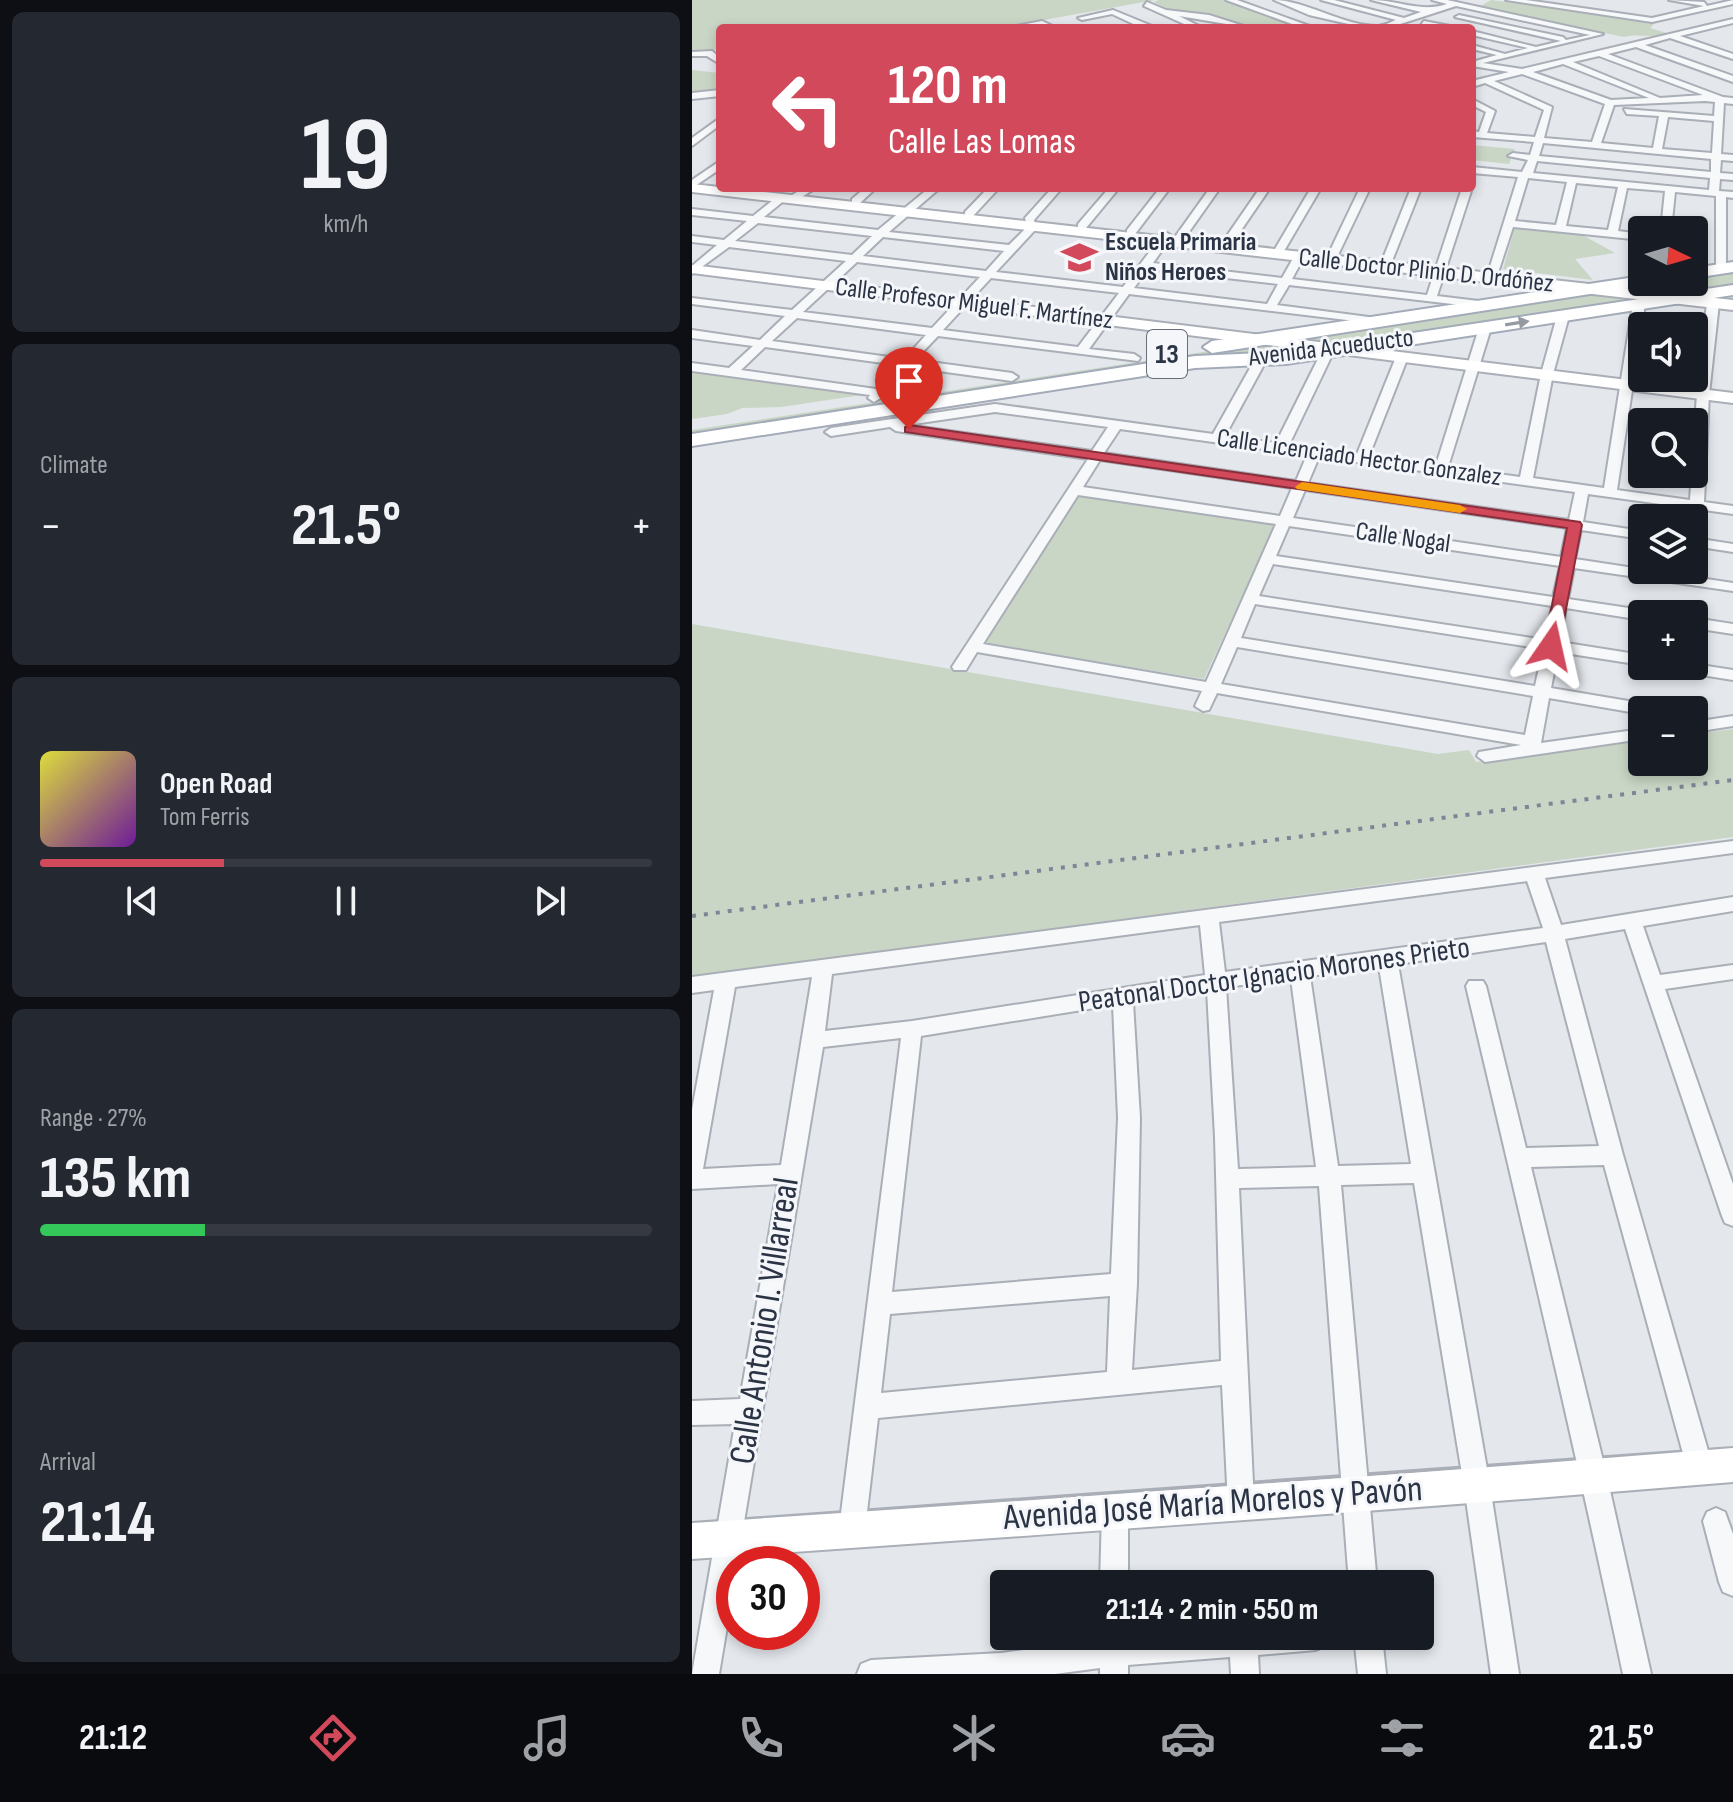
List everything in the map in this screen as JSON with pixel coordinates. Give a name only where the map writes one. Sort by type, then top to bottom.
[{"type":"main road","name":"Avenida Acueducto","points":[[692,424],[1628,283]]},
{"type":"main road","name":"Avenida Acueducto","points":[[692,440],[1195,362],[1228,359],[1260,361],[1336,351],[1677,298],[1705,299],[1733,290]]},
{"type":"street","points":[[1230,0],[1299,24]]},
{"type":"street","points":[[1278,0],[1312,13],[1360,24]]},
{"type":"street","points":[[1325,0],[1407,24],[1424,23],[1448,15],[1467,3],[1599,34],[1476,63]]},
{"type":"street","points":[[1375,0],[1433,13]]},
{"type":"street","points":[[1436,0],[1456,4]]},
{"type":"street","points":[[1407,24],[1456,4],[1483,0]]},
{"type":"street","points":[[1510,0],[1652,20],[1733,2]]},
{"type":"street","points":[[1581,0],[1611,4]]},
{"type":"street","points":[[1673,0],[1715,5]]},
{"type":"street","points":[[1147,4],[1191,24]]},
{"type":"street","points":[[1656,9],[1686,13]]},
{"type":"street","points":[[1095,24],[1082,18],[1116,12],[1141,24]]},
{"type":"street","points":[[1166,12],[1209,17],[1233,24]]},
{"type":"street","points":[[1448,15],[1570,40]]},
{"type":"street","points":[[1476,83],[1733,21]]},
{"type":"street","points":[[1424,23],[1429,24]]},
{"type":"street","points":[[1705,27],[1719,32]]},
{"type":"street","points":[[1476,34],[1537,48]]},
{"type":"street","points":[[1670,36],[1733,57]]},
{"type":"street","points":[[1635,44],[1733,79]]},
{"type":"street","points":[[1476,48],[1508,55]]},
{"type":"street","points":[[692,54],[707,53],[716,61]]},
{"type":"street","points":[[1599,53],[1733,101]]},
{"type":"street","points":[[1562,61],[1662,100]]},
{"type":"street","points":[[692,63],[716,64]]},
{"type":"street","points":[[1476,65],[1518,71],[1609,106],[1664,115],[1720,119]]},
{"type":"street","points":[[1485,80],[1549,109],[1493,273]]},
{"type":"street","points":[[1609,106],[1717,97],[1733,90]]},
{"type":"street","points":[[692,96],[716,97]]},
{"type":"street","points":[[1717,97],[1720,119],[1715,175],[1723,194],[1727,268]]},
{"type":"street","points":[[1476,104],[1491,111],[1477,134],[1733,158]]},
{"type":"street","points":[[1595,146],[1609,106]]},
{"type":"street","points":[[1657,151],[1664,115]]},
{"type":"street","points":[[692,143],[716,124]]},
{"type":"street","points":[[707,132],[716,133]]},
{"type":"street","points":[[1513,156],[1733,177]]},
{"type":"street","points":[[693,184],[716,167]]},
{"type":"street","points":[[1476,171],[1723,194]]},
{"type":"street","points":[[1560,228],[1572,180]]},
{"type":"street","points":[[693,184],[716,185]]},
{"type":"street","name":"Calle Doctor Plinio D. Ordóñez","points":[[693,184],[716,186]]},
{"type":"street","points":[[1612,234],[1623,185]]},
{"type":"street","points":[[1667,216],[1670,189]]},
{"type":"street","name":"Calle Doctor Plinio D. Ordóñez","points":[[769,192],[1030,223]]},
{"type":"street","name":"Calle Doctor Plinio D. Ordóñez","points":[[775,192],[909,210],[1227,243],[1705,299]]},
{"type":"street","points":[[856,201],[866,192]]},
{"type":"street","points":[[732,372],[880,234],[930,192]]},
{"type":"street","points":[[969,214],[990,192]]},
{"type":"street","points":[[692,367],[883,395],[907,363],[1012,249],[1054,192]]},
{"type":"street","points":[[1088,229],[1111,192]]},
{"type":"street","points":[[1131,232],[1162,192]]},
{"type":"street","points":[[1082,350],[1145,265],[1211,192]]},
{"type":"street","points":[[1227,243],[1262,192]]},
{"type":"street","points":[[1280,249],[1314,192]]},
{"type":"street","points":[[1333,255],[1363,192]]},
{"type":"street","points":[[1387,261],[1414,192]]},
{"type":"street","points":[[1431,298],[1466,192]]},
{"type":"street","points":[[693,269],[756,219],[797,195]]},
{"type":"street","points":[[692,212],[1012,249]]},
{"type":"street","points":[[1509,223],[1628,236]]},
{"type":"street","name":"Calle Doctor Plinio D. Ordóñez","points":[[1088,229],[1131,232],[1299,257],[1677,298]]},
{"type":"street","points":[[692,239],[1380,321]]},
{"type":"street","points":[[1270,308],[1299,257]]},
{"type":"street","points":[[1145,265],[1487,305]]},
{"type":"street","name":"Calle Profesor Miguel F. Martínez","points":[[693,269],[1733,398]]},
{"type":"street","points":[[1705,299],[1733,299]]},
{"type":"street","points":[[1705,299],[1733,305]]},
{"type":"street","points":[[1697,504],[1705,299]]},
{"type":"street","points":[[692,301],[1134,358]]},
{"type":"street","points":[[1610,493],[1639,304]]},
{"type":"street","points":[[1526,481],[1547,374],[1563,316]]},
{"type":"street","points":[[1441,469],[1485,328]]},
{"type":"street","points":[[692,334],[1012,377]]},
{"type":"street","points":[[1281,447],[1336,351]]},
{"type":"street","points":[[1362,458],[1402,357]]},
{"type":"street","points":[[1217,439],[1260,361]]},
{"type":"street","name":"Calle Licenciado Hector Gonzalez","points":[[831,432],[986,408],[1690,504]]},
{"type":"street","points":[[879,425],[1628,533]]},
{"type":"street","points":[[960,667],[1116,425]]},
{"type":"street","points":[[1203,706],[1315,452]]},
{"type":"street","points":[[1532,745],[1582,489]]},
{"type":"street","name":"Calle Nogal","points":[[1074,490],[1733,587]]},
{"type":"street","name":"Calle Licenciado Hector Gonzalez","points":[[1708,507],[1733,510]]},
{"type":"street","points":[[1708,544],[1733,548]]},
{"type":"street","points":[[1268,559],[1628,613]]},
{"type":"street","points":[[1250,599],[1628,658]]},
{"type":"street","points":[[1708,625],[1733,629]]},
{"type":"street","points":[[1231,641],[1628,706]]},
{"type":"street","points":[[973,647],[1532,745]]},
{"type":"street","points":[[1708,671],[1733,675]]},
{"type":"street","points":[[1708,719],[1731,722]]},
{"type":"street","points":[[1708,725],[1731,722]]},
{"type":"street","points":[[1485,756],[1532,745],[1628,735]]},
{"type":"street","points":[[692,985],[1733,847]]},
{"type":"street","points":[[1534,873],[1554,934],[1612,1155],[1717,1466]]},
{"type":"street","name":"Peatonal Doctor Ignacio Morones Prieto","points":[[814,1040],[912,1029],[1217,981],[1387,959],[1733,904]]},
{"type":"street","points":[[1209,917],[1217,981],[1230,1179],[1232,1372],[1241,1504]]},
{"type":"street","points":[[1631,920],[1733,1216]]},
{"type":"street","points":[[1387,959],[1477,1486],[1505,1674]]},
{"type":"street","name":"Calle Antonio I. Villarreal","points":[[705,1674],[814,1040],[823,968]]},
{"type":"street","points":[[1299,969],[1329,1177],[1362,1570]]},
{"type":"street","points":[[1655,983],[1733,972]]},
{"type":"street","points":[[692,1170],[726,980]]},
{"type":"street","points":[[1476,986],[1594,1477],[1637,1674]]},
{"type":"street","points":[[1119,1382],[1129,1118],[1123,995]]},
{"type":"street","points":[[852,1529],[912,1029]]},
{"type":"street","points":[[1515,1158],[1612,1155]]},
{"type":"street","points":[[1230,1179],[1424,1173]]},
{"type":"street","points":[[692,1179],[789,1174]]},
{"type":"street","points":[[877,1304],[1125,1284]]},
{"type":"street","points":[[867,1407],[1232,1372]]},
{"type":"street","points":[[692,1413],[750,1411]]},
{"type":"street","name":"Avenida José María Morelos y Pavón","points":[[692,1541],[1241,1504],[1356,1492],[1477,1486],[1717,1466]]},
{"type":"street","points":[[1114,1570],[1115,1512]]},
{"type":"street","points":[[1716,1521],[1733,1582]]},
{"type":"street","points":[[871,1674],[1001,1671],[1114,1654],[1166,1650]]},
{"type":"street","points":[[1243,1650],[1245,1674]]},
{"type":"street","points":[[1369,1650],[1372,1674]]},
{"type":"green space","points":[[692,0],[1155,0],[1022,24],[716,24],[716,50],[692,54]]},
{"type":"green space","points":[[1226,0],[1296,24],[1239,24],[1209,15],[1171,11],[1154,2]]},
{"type":"green space","points":[[1491,0],[1648,20],[1655,23],[1650,28],[1670,34],[1624,37],[1479,7]]},
{"type":"green space","points":[[692,70],[716,73],[716,92],[692,95]]},
{"type":"green space","points":[[1476,145],[1515,149],[1509,164],[1476,160]]},
{"type":"green space","points":[[1515,227],[1577,232],[1615,253],[1575,259],[1593,280],[1503,269]]},
{"type":"green space","points":[[1733,271],[1733,285],[1708,289],[1708,275]]},
{"type":"green space","points":[[1589,292],[1647,298],[1348,345],[1303,340]]},
{"type":"green space","points":[[1256,344],[1305,351],[692,436],[692,430]]},
{"type":"green space","points":[[692,371],[862,395],[781,407],[742,408],[727,414],[692,419]]},
{"type":"green space","points":[[1080,494],[1276,523],[1204,679],[984,644]]},
{"type":"green space","points":[[692,624],[1438,754],[1469,750],[1476,762],[1628,742],[1628,776],[1708,776],[1708,732],[1733,729],[1733,837],[692,977]]},
{"type":"railway","points":[[692,916],[1733,780]]},
{"type":"slow traffic","points":[[1302,487],[1460,509]]},
{"type":"place","name":"Escuela Primaria Niños Heroes","points":[[1079,257]]},
{"type":"route","points":[[909,429],[1575,525],[1551,646]]}]
